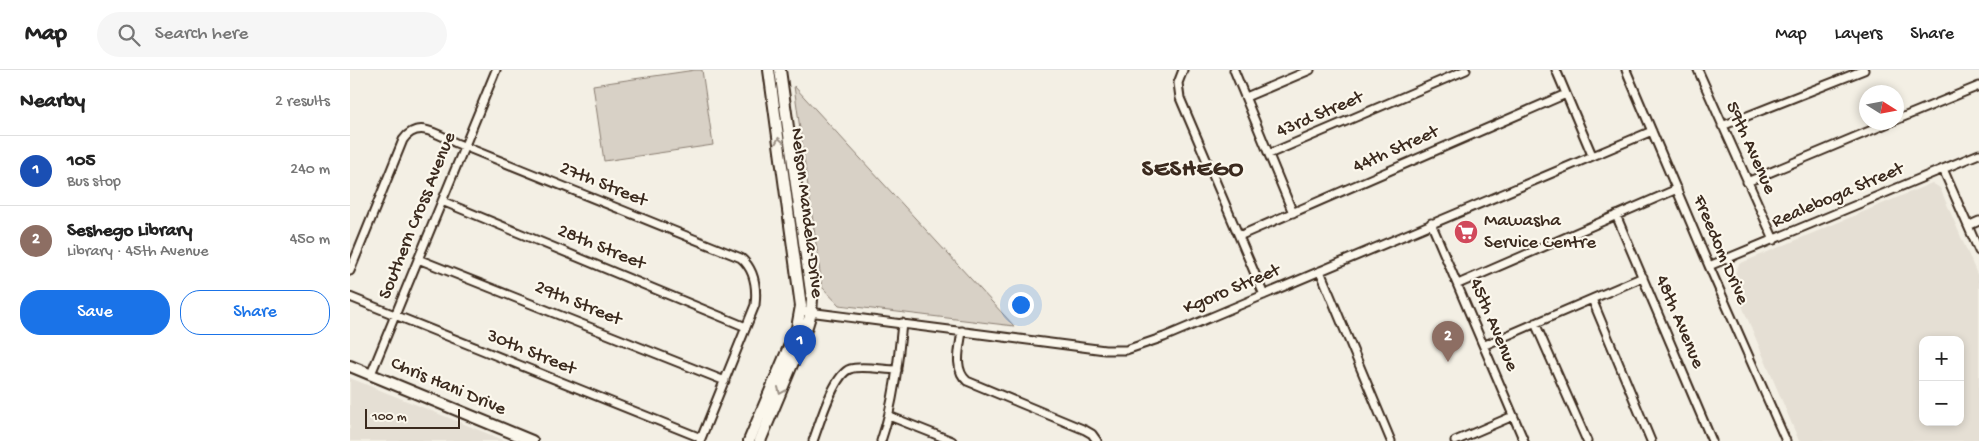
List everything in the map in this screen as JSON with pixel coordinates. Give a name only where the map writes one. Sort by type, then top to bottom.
[{"type":"main road","name":"Nelson Mandela Drive","points":[[749,441],[797,328],[806,312],[800,289],[769,70]]},
{"type":"main road","name":"Nelson Mandela Drive","points":[[760,441],[802,340],[811,285],[780,70]]},
{"type":"main road","name":"Chris Hani Drive","points":[[350,366],[532,441]]},
{"type":"street","name":"Southern Cross Avenue","points":[[371,374],[496,70]]},
{"type":"street","points":[[1183,70],[1178,83],[1180,98],[1264,295]]},
{"type":"street","points":[[1234,70],[1293,213]]},
{"type":"street","points":[[1246,97],[1310,70]]},
{"type":"street","name":"43rd Street","points":[[1269,154],[1466,70]]},
{"type":"street","points":[[1556,70],[1592,155]]},
{"type":"street","name":"Freedom Drive","points":[[1626,70],[1786,441]]},
{"type":"street","name":"59th Avenue","points":[[1698,70],[1774,240]]},
{"type":"street","points":[[1722,126],[1864,70]]},
{"type":"street","points":[[1904,117],[1979,86]]},
{"type":"street","name":"44th Street","points":[[1238,236],[1566,94]]},
{"type":"street","name":"27th Street","points":[[350,271],[406,136],[417,129],[425,129],[740,258],[751,270],[756,292],[755,306],[700,440]]},
{"type":"street","points":[[1747,182],[1873,130]]},
{"type":"street","name":"Kgoro Street","points":[[806,312],[1105,350],[1126,350],[1164,337],[1652,131]]},
{"type":"street","name":"Realeboga Street","points":[[1709,266],[1979,154]]},
{"type":"street","points":[[1943,169],[1979,251]]},
{"type":"street","points":[[1458,284],[1677,189]]},
{"type":"street","name":"28th Street","points":[[442,201],[746,327]]},
{"type":"street","name":"48th Avenue","points":[[1616,215],[1712,441]]},
{"type":"street","points":[[1968,226],[1979,221]]},
{"type":"street","name":"45th Avenue","points":[[1431,223],[1485,345],[1524,441]]},
{"type":"street","name":"29th Street","points":[[418,259],[725,380]]},
{"type":"street","points":[[1320,271],[1391,441]]},
{"type":"street","points":[[1485,345],[1643,277]]},
{"type":"street","name":"30th Street","points":[[350,297],[700,440]]},
{"type":"street","points":[[1592,300],[1651,441]]},
{"type":"street","points":[[881,441],[889,416],[897,370],[902,323]]},
{"type":"street","points":[[1535,323],[1586,441]]},
{"type":"street","points":[[962,331],[958,365],[967,381],[1085,430],[1092,434],[1097,441]]},
{"type":"street","points":[[812,441],[836,385],[844,372],[857,368],[897,370]]},
{"type":"street","points":[[889,416],[952,441]]},
{"type":"street","points":[[1457,441],[1514,416]]},
{"type":"shaded area","points":[[702,70],[713,145],[604,161],[593,85]]},
{"type":"shaded area","points":[[794,86],[1014,326],[839,305],[822,287]]},
{"type":"shaded area","points":[[1932,183],[1940,188],[1979,279],[1979,441],[1799,441],[1732,282],[1739,264]]},
{"type":"shaded area","points":[[350,378],[506,441],[350,441]]},
{"type":"place","name":"Mawasha Service Centre","points":[[1466,232]]},
{"type":"place","name":"Seshego Library","points":[[1448,362]]},
{"type":"place","name":"105","points":[[800,366]]},
{"type":"district","name":"SESHEGO","points":[[1193,170]]}]
